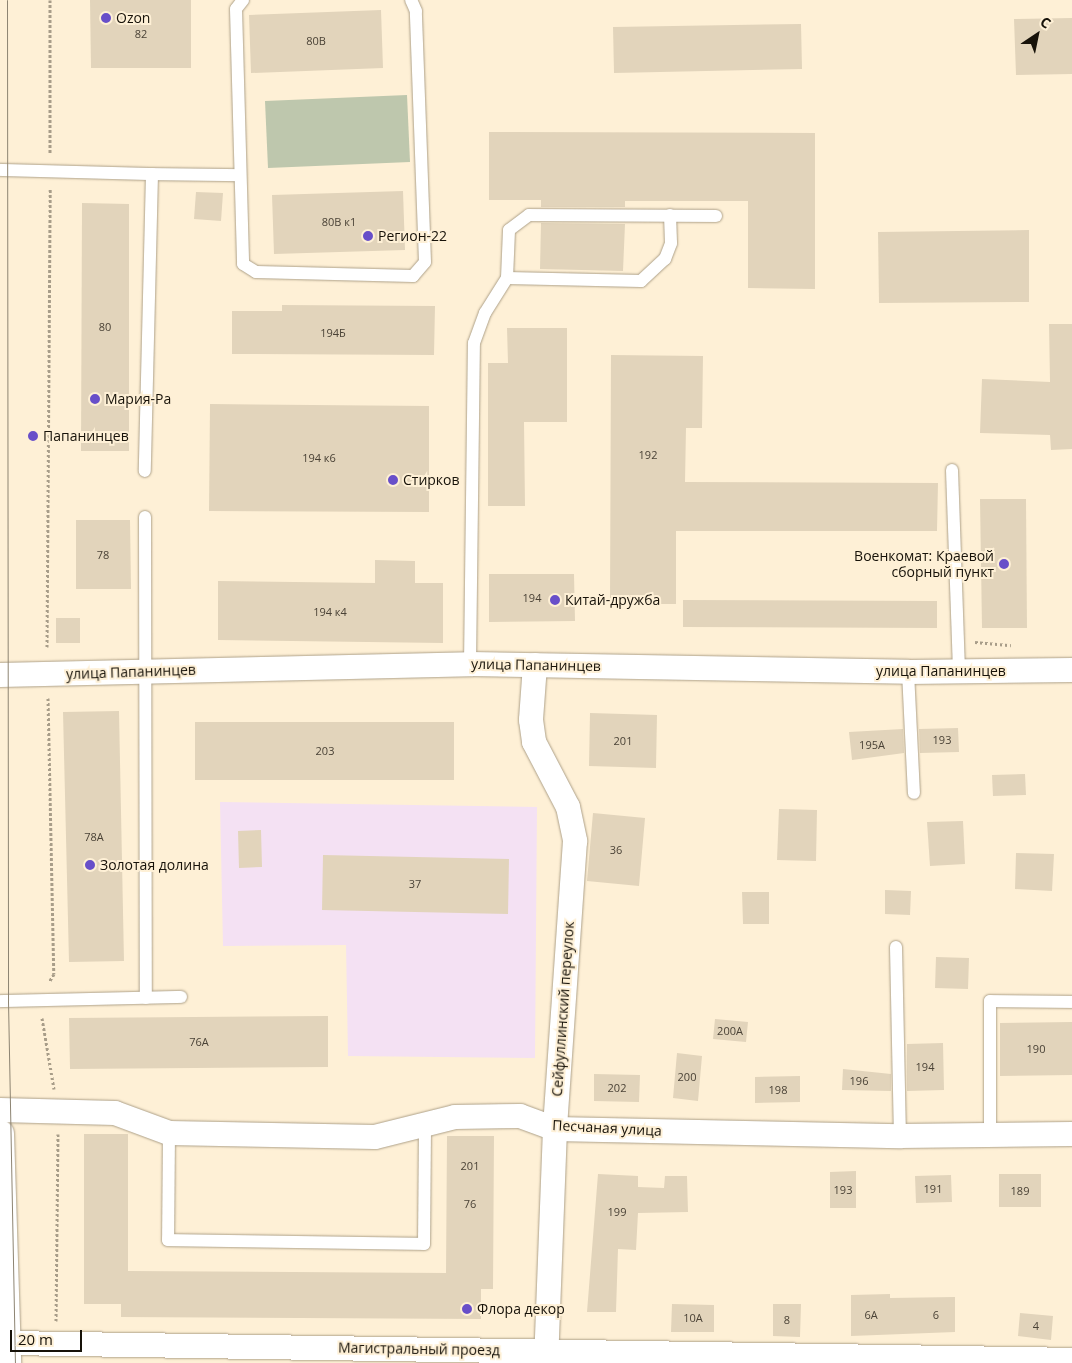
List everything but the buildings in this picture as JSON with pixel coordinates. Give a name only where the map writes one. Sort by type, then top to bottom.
[{"type":"main road","points":[[0,1134],[7,1353]]},
{"type":"street","name":"улица Папанинцев","points":[[0,675],[470,664],[908,672],[1072,670]]},
{"type":"street","name":"Сейфуллинский переулок","points":[[535,665],[531,720],[534,742],[568,807],[574,841],[555,1129],[547,1357]]},
{"type":"street","name":"Песчаная улица","points":[[0,1110],[115,1113],[169,1134],[375,1137],[455,1117],[520,1116],[555,1129],[900,1136],[1072,1134]]},
{"type":"street","name":"Магистральный проезд","points":[[7,1353],[56,1345],[547,1357],[1072,1360]]},
{"type":"lane","points":[[243,0],[236,9],[240,260],[251,271],[412,276],[421,272],[425,262],[416,11],[411,0]]},
{"type":"lane","points":[[0,170],[239,175]]},
{"type":"lane","points":[[145,471],[152,174]]},
{"type":"lane","points":[[508,278],[641,281],[665,259],[671,243],[670,215]]},
{"type":"lane","points":[[470,664],[474,343],[485,313],[508,278],[507,237],[522,216],[716,216]]},
{"type":"lane","points":[[952,470],[958,671]]},
{"type":"lane","points":[[145,517],[146,998]]},
{"type":"lane","points":[[908,672],[914,793]]},
{"type":"lane","points":[[896,947],[900,1136]]},
{"type":"lane","points":[[0,1001],[181,997]]},
{"type":"lane","points":[[990,1135],[990,1001],[1072,1002]]},
{"type":"lane","points":[[169,1134],[168,1240],[424,1244],[425,1124]]},
{"type":"path","points":[[48,647],[50,0]]},
{"type":"path","points":[[48,692],[54,974],[39,1000],[58,1113],[56,1345]]},
{"type":"shaded area","points":[[220,802],[537,807],[535,1058],[348,1056],[346,945],[223,946]]},
{"type":"green space","points":[[407,95],[410,162],[268,168],[265,101]]},
{"type":"tram line","points":[[7,0],[8,1001],[15,1363]]},
{"type":"place","name":"Ozon","points":[[106,18]]},
{"type":"place","name":"Регион-22","points":[[368,236]]},
{"type":"place","name":"Мария-Ра","points":[[95,399]]},
{"type":"place","name":"Папанинцев","points":[[33,436]]},
{"type":"place","name":"Стирков","points":[[393,480]]},
{"type":"place","name":"Военкомат: Краевой сборный пункт","points":[[1004,564]]},
{"type":"place","name":"Китай-дружба","points":[[555,600]]},
{"type":"place","name":"Золотая долина","points":[[90,865]]},
{"type":"place","name":"Флора декор","points":[[467,1309]]}]
